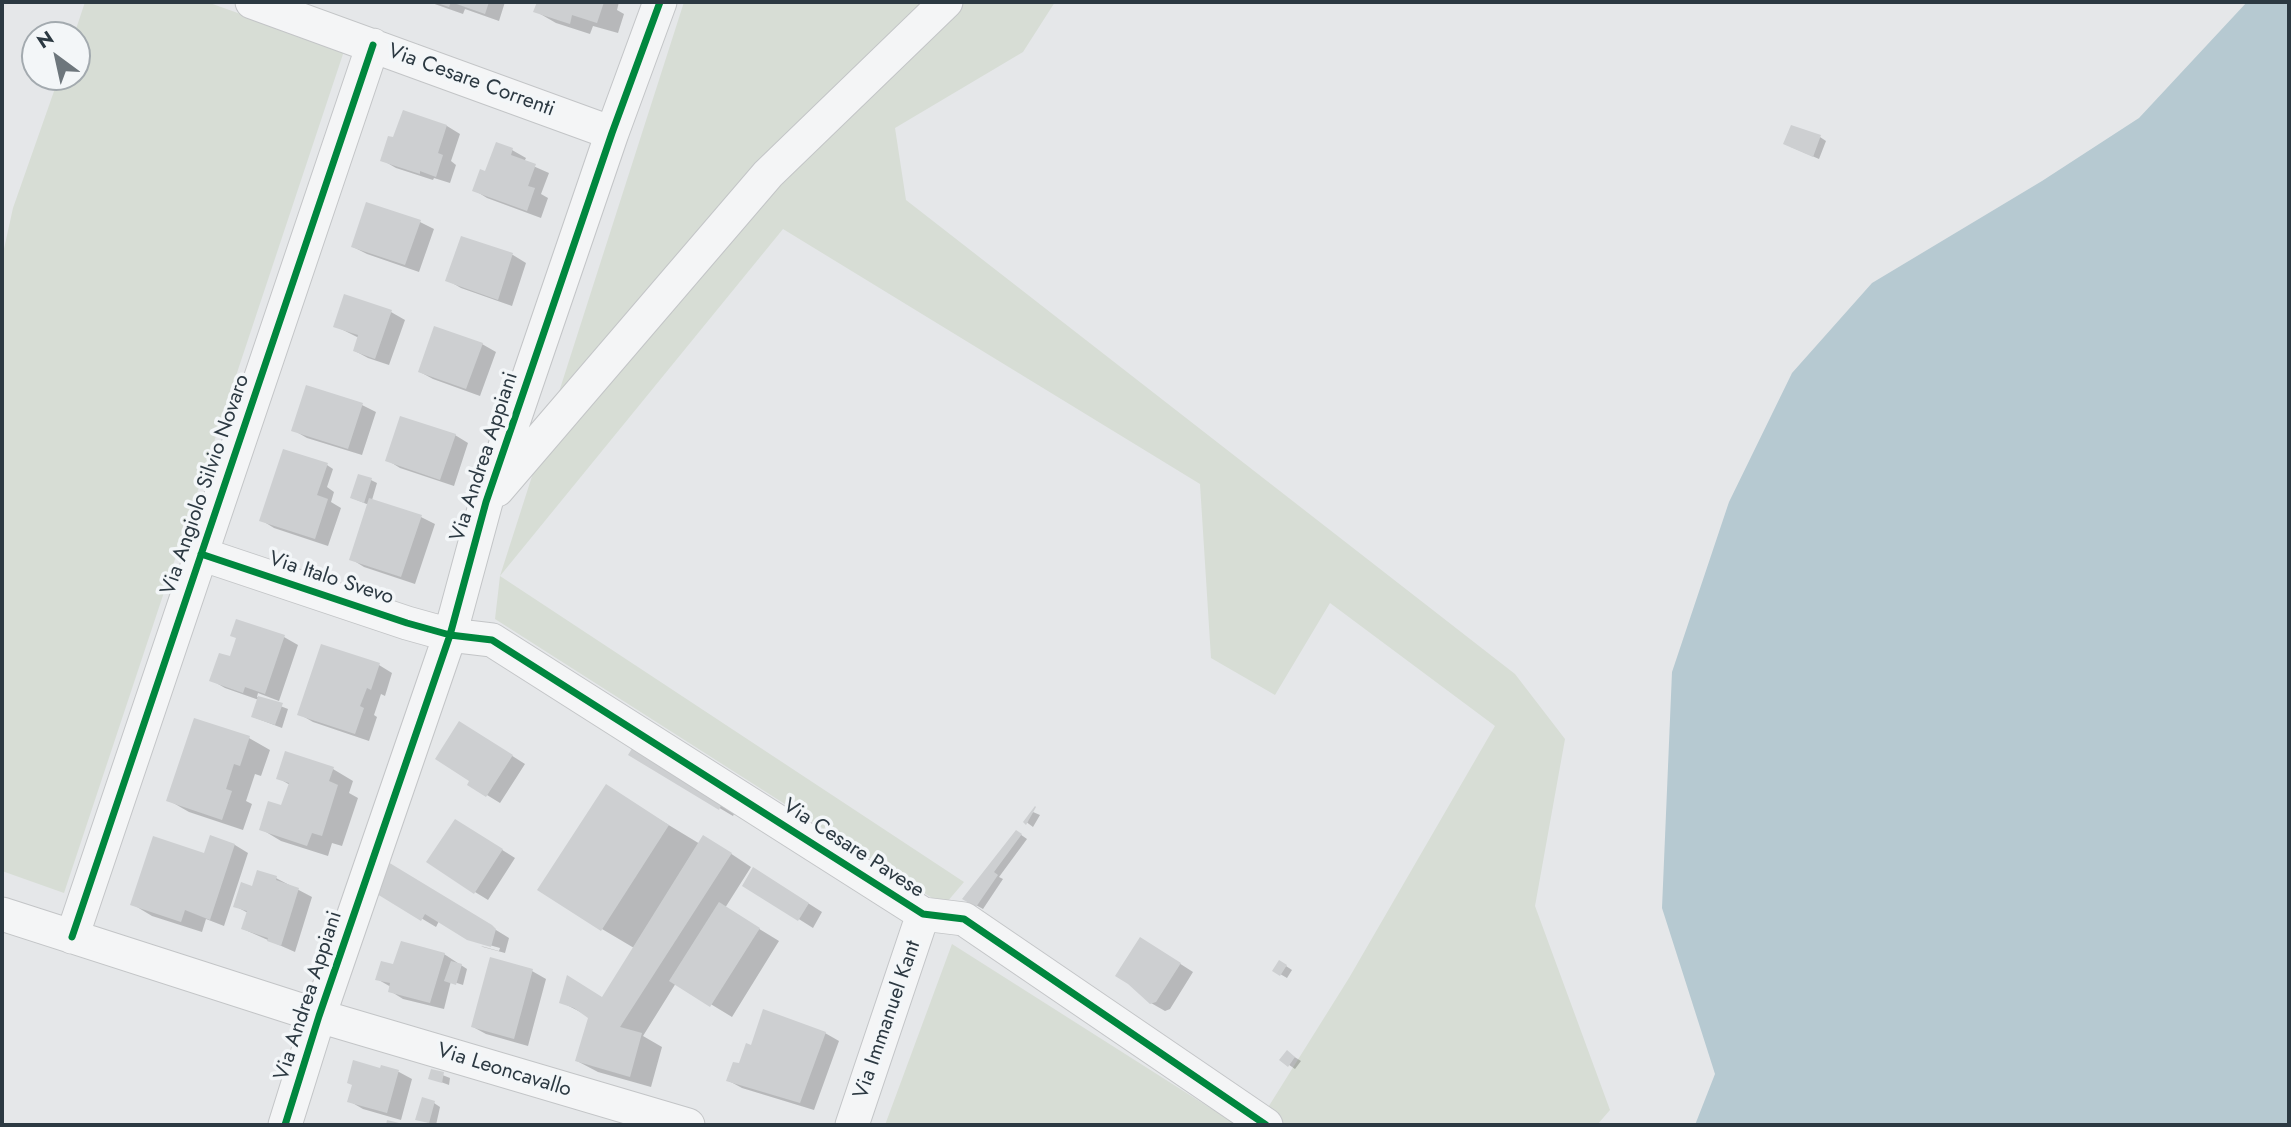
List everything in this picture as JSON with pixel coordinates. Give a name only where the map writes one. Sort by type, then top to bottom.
[{"type":"street","name":"Via Cesare Correnti","points":[[252,2],[612,133]]},
{"type":"street","name":"Via Andrea Appiani","points":[[285,1125],[319,1016],[450,635],[486,502],[612,133],[660,2]]},
{"type":"street","points":[[486,502],[768,174],[946,2]]},
{"type":"street","name":"Via Angiolo Silvio Novaro","points":[[72,936],[373,45]]},
{"type":"street","name":"Via Italo Svevo","points":[[201,554],[450,635]]},
{"type":"street","name":"Via Cesare Pavese","points":[[450,635],[492,640],[923,914],[964,919],[1266,1125]]},
{"type":"street","name":"Via Leoncavallo","points":[[2,914],[319,1016],[688,1125]]},
{"type":"street","name":"Via Immanuel Kant","points":[[852,1125],[923,914]]},
{"type":"shaded area","points":[[85,2],[207,2],[344,51],[64,893],[2,871],[2,258],[13,208],[54,91],[91,91],[91,21],[79,21]]},
{"type":"shaded area","points":[[684,2],[1055,2],[1023,52],[895,128],[906,200],[1515,674],[1565,739],[1535,906],[1610,1110],[1597,1125],[1257,1125],[1349,978],[1495,726],[1330,603],[1275,695],[1211,658],[1200,484],[783,229],[500,576]]},
{"type":"shaded area","points":[[2247,2],[2289,2],[2289,1125],[1695,1125],[1715,1074],[1662,908],[1672,672],[1729,502],[1792,373],[1872,283],[2042,181],[2139,118]]},
{"type":"shaded area","points":[[500,576],[964,882],[947,902],[932,898],[495,619]]},
{"type":"shaded area","points":[[952,944],[1237,1125],[885,1125]]},
{"type":"building","points":[[434,2],[451,2],[449,7]]},
{"type":"building","points":[[451,2],[489,2],[485,14]]},
{"type":"building","points":[[537,2],[604,2],[597,23],[572,15],[570,24],[533,12]]},
{"type":"building","points":[[403,110],[447,125],[438,153],[443,155],[436,177],[380,161],[388,136],[393,137]]},
{"type":"building","points":[[1791,125],[1821,135],[1813,157],[1783,144]]},
{"type":"building","points":[[496,142],[513,148],[511,155],[536,164],[528,186],[535,188],[527,211],[472,191],[480,169],[485,171]]},
{"type":"building","points":[[366,202],[421,220],[405,265],[351,247]]},
{"type":"building","points":[[461,236],[513,253],[498,300],[445,281]]},
{"type":"building","points":[[344,294],[392,310],[375,359],[353,351],[358,335],[333,327]]},
{"type":"building","points":[[434,326],[483,343],[466,389],[418,372]]},
{"type":"building","points":[[306,385],[363,403],[348,449],[291,431]]},
{"type":"building","points":[[400,416],[456,434],[440,480],[385,461]]},
{"type":"building","points":[[283,449],[328,463],[317,495],[328,499],[315,539],[259,521]]},
{"type":"building","points":[[358,474],[372,478],[364,503],[350,498]]},
{"type":"building","points":[[369,498],[422,515],[401,577],[349,560]]},
{"type":"building","points":[[236,619],[285,635],[265,694],[245,687],[243,693],[209,681],[219,653],[230,656],[236,638],[230,636]]},
{"type":"building","points":[[321,644],[380,663],[371,690],[367,688],[360,706],[364,708],[355,734],[297,715]]},
{"type":"building","points":[[258,696],[283,703],[275,725],[251,717]]},
{"type":"building","points":[[194,718],[250,736],[240,766],[234,764],[226,789],[232,791],[222,820],[166,801]]},
{"type":"building","points":[[459,721],[513,755],[486,797],[467,785],[469,781],[435,759]]},
{"type":"building","points":[[636,742],[724,799],[719,810],[628,755]]},
{"type":"building","points":[[285,751],[334,767],[329,781],[338,785],[322,836],[312,833],[307,846],[259,830],[268,801],[281,805],[289,783],[276,779]]},
{"type":"building","points":[[606,784],[669,825],[601,931],[537,890]]},
{"type":"building","points":[[1036,807],[1026,825],[1023,822]]},
{"type":"building","points":[[455,819],[503,849],[474,894],[426,862]]},
{"type":"building","points":[[1016,830],[1022,834],[994,872],[998,875],[976,907],[962,899]]},
{"type":"building","points":[[210,835],[235,844],[210,920],[185,910],[181,922],[130,905],[153,836],[204,853]]},
{"type":"building","points":[[703,835],[732,853],[620,1027],[642,1033],[630,1077],[575,1061],[588,1018],[574,1008],[559,1003],[567,975],[602,997]]},
{"type":"building","points":[[388,862],[492,925],[496,929],[491,947],[467,940],[425,914],[421,921],[377,894]]},
{"type":"building","points":[[753,867],[809,903],[798,921],[742,886]]},
{"type":"building","points":[[257,870],[277,876],[276,880],[299,888],[281,946],[267,941],[268,938],[241,929],[247,911],[233,907],[241,882],[252,886]]},
{"type":"building","points":[[719,902],[760,928],[710,1007],[669,981]]},
{"type":"building","points":[[1140,937],[1181,963],[1156,1002],[1150,1004],[1115,976]]},
{"type":"building","points":[[401,941],[445,953],[430,1003],[388,992],[390,983],[375,980],[381,961],[393,964]]},
{"type":"building","points":[[490,957],[533,969],[514,1039],[471,1027]]},
{"type":"building","points":[[1279,960],[1287,965],[1280,976],[1272,971]]},
{"type":"building","points":[[451,961],[462,964],[456,985],[444,981]]},
{"type":"building","points":[[763,1009],[826,1032],[800,1103],[726,1081],[733,1062],[739,1063],[746,1043],[751,1045]]},
{"type":"building","points":[[1287,1050],[1295,1057],[1288,1067],[1279,1060]]},
{"type":"building","points":[[353,1060],[399,1070],[387,1113],[347,1102],[352,1085],[347,1083]]},
{"type":"building","points":[[431,1069],[444,1072],[442,1083],[428,1079]]},
{"type":"building","points":[[422,1097],[435,1101],[429,1123],[415,1120]]},
{"type":"building","points":[[387,1120],[403,1124],[403,1125],[386,1125]]},
{"type":"cycle path","points":[[285,1125],[319,1016],[450,635],[486,502],[612,133],[660,2]]},
{"type":"cycle path","points":[[72,937],[373,45]]},
{"type":"cycle path","points":[[201,554],[407,623],[450,635],[492,640],[923,914],[964,919],[1266,1125]]}]
